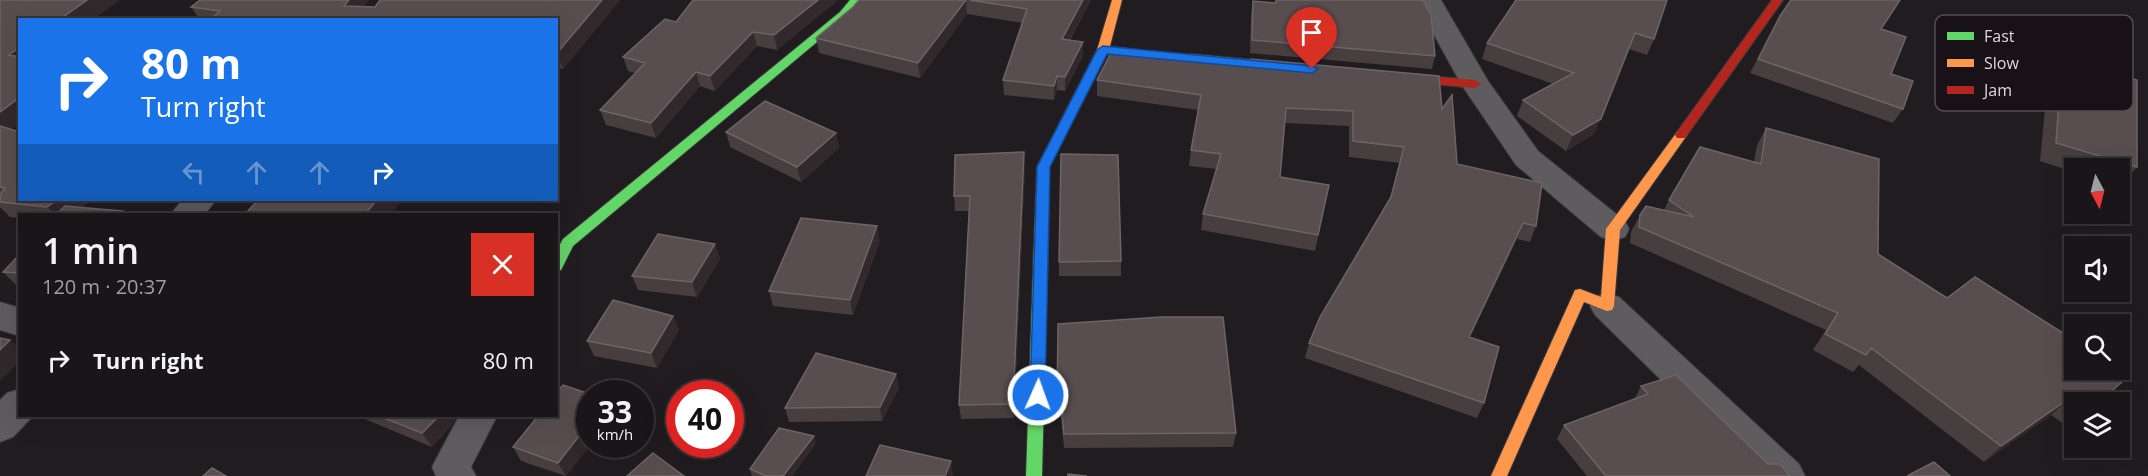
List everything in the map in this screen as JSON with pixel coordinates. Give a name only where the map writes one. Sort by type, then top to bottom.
[{"type":"street","points":[[558,262],[568,243],[844,14],[856,0]]},
{"type":"street","points":[[1034,476],[1043,167],[1109,50],[1117,0]]},
{"type":"street","points":[[1428,0],[1475,84],[1527,158],[1613,229]]},
{"type":"street","points":[[1607,306],[1613,229],[1778,0]]},
{"type":"street","points":[[1173,56],[1312,69]]},
{"type":"street","points":[[1382,76],[1475,84]]},
{"type":"street","points":[[188,213],[199,201]]},
{"type":"street","points":[[1499,476],[1580,294],[1607,306],[1785,476]]},
{"type":"street","points":[[0,316],[18,321]]},
{"type":"street","points":[[0,426],[18,406]]},
{"type":"street","points":[[456,476],[451,467],[477,417]]},
{"type":"building","points":[[0,0],[87,0],[62,18],[18,18],[18,48],[9,55],[18,57],[18,98],[0,112]]},
{"type":"building","points":[[200,0],[349,0],[344,6],[375,7],[380,0],[602,0],[558,52],[558,18],[212,18],[220,11],[191,7]]},
{"type":"building","points":[[693,0],[818,0],[774,35],[753,32],[710,76],[696,72],[651,123],[600,110],[645,63],[623,57],[665,19],[676,22]]},
{"type":"building","points":[[859,0],[966,0],[918,63],[816,38]]},
{"type":"building","points":[[970,0],[1083,0],[1062,39],[1083,42],[1065,77],[1057,76],[1054,86],[1003,80],[1027,9]]},
{"type":"building","points":[[1276,0],[1423,0],[1431,15],[1435,56],[1252,40],[1253,1],[1276,3]]},
{"type":"building","points":[[1516,0],[1667,0],[1654,39],[1635,33],[1601,119],[1573,135],[1523,100],[1574,73],[1487,43]]},
{"type":"building","points":[[1791,0],[1900,0],[1881,29],[1906,37],[1891,74],[1913,81],[1903,109],[1758,59]]},
{"type":"building","points":[[1114,47],[1251,64],[1251,59],[1439,76],[1442,109],[1452,95],[1457,164],[1542,183],[1536,226],[1523,223],[1469,337],[1499,347],[1484,403],[1309,343],[1320,317],[1391,197],[1404,147],[1353,141],[1353,111],[1286,108],[1280,177],[1329,185],[1318,235],[1203,214],[1221,154],[1191,150],[1201,95],[1097,80]]},
{"type":"building","points":[[2133,79],[2137,80],[2137,167],[2130,165],[2130,158],[2107,158],[2056,143],[2058,111],[2133,111]]},
{"type":"building","points":[[765,101],[836,133],[797,167],[726,132]]},
{"type":"building","points":[[0,126],[18,131],[18,201],[56,201],[47,207],[0,202],[0,195],[5,188],[0,187]]},
{"type":"building","points":[[1766,128],[1879,159],[1878,254],[1947,298],[1975,277],[2064,334],[2064,380],[2124,380],[2110,392],[2064,392],[2064,402],[2001,446],[1871,348],[1866,355],[1825,334],[1838,313],[1639,227],[1640,215],[1646,206],[1694,217],[1669,200],[1700,147],[1761,164]]},
{"type":"building","points":[[1024,152],[1013,404],[959,405],[970,196],[954,196],[955,155]]},
{"type":"building","points":[[1061,154],[1118,155],[1121,261],[1059,262]]},
{"type":"building","points":[[257,201],[376,201],[366,213],[246,213]]},
{"type":"building","points":[[65,206],[123,211],[120,213],[58,213]]},
{"type":"building","points":[[801,218],[877,226],[850,300],[769,291]]},
{"type":"building","points":[[658,234],[715,244],[692,282],[632,276]]},
{"type":"building","points":[[18,256],[18,273],[3,272]]},
{"type":"building","points":[[613,300],[673,316],[651,353],[587,341]]},
{"type":"building","points":[[1162,317],[1223,317],[1236,433],[1064,434],[1061,403],[1057,403],[1058,324]]},
{"type":"building","points":[[0,338],[10,340],[0,350]]},
{"type":"building","points":[[816,353],[896,374],[880,407],[785,408]]},
{"type":"building","points":[[1676,375],[1768,464],[1780,464],[1790,476],[1606,476],[1564,425],[1648,394],[1641,386]]},
{"type":"building","points":[[563,385],[576,389],[576,440],[558,463],[513,447],[537,417],[558,417],[558,391]]},
{"type":"building","points":[[382,417],[438,417],[422,433]]},
{"type":"building","points":[[779,428],[814,436],[783,476],[766,476],[750,469]]},
{"type":"building","points":[[880,445],[951,461],[945,476],[866,476]]},
{"type":"building","points":[[654,454],[684,476],[627,476],[647,458],[654,458]]},
{"type":"building","points":[[1934,462],[1950,476],[1907,476]]},
{"type":"building","points":[[212,468],[226,476],[203,476]]},
{"type":"traffic: fast","points":[[558,262],[568,243],[844,14],[856,0]]},
{"type":"traffic: fast","points":[[1034,476],[1041,243]]},
{"type":"traffic: slow","points":[[1041,243],[1043,167],[1103,50],[1117,0]]},
{"type":"traffic: slow","points":[[1191,58],[1295,68]]},
{"type":"traffic: slow","points":[[1499,476],[1580,294],[1607,306],[1613,229],[1681,135]]},
{"type":"traffic: jam","points":[[1681,135],[1778,0]]},
{"type":"traffic: jam","points":[[1394,77],[1475,84]]},
{"type":"route","points":[[1038,395],[1043,167],[1103,50],[1312,69]]}]
